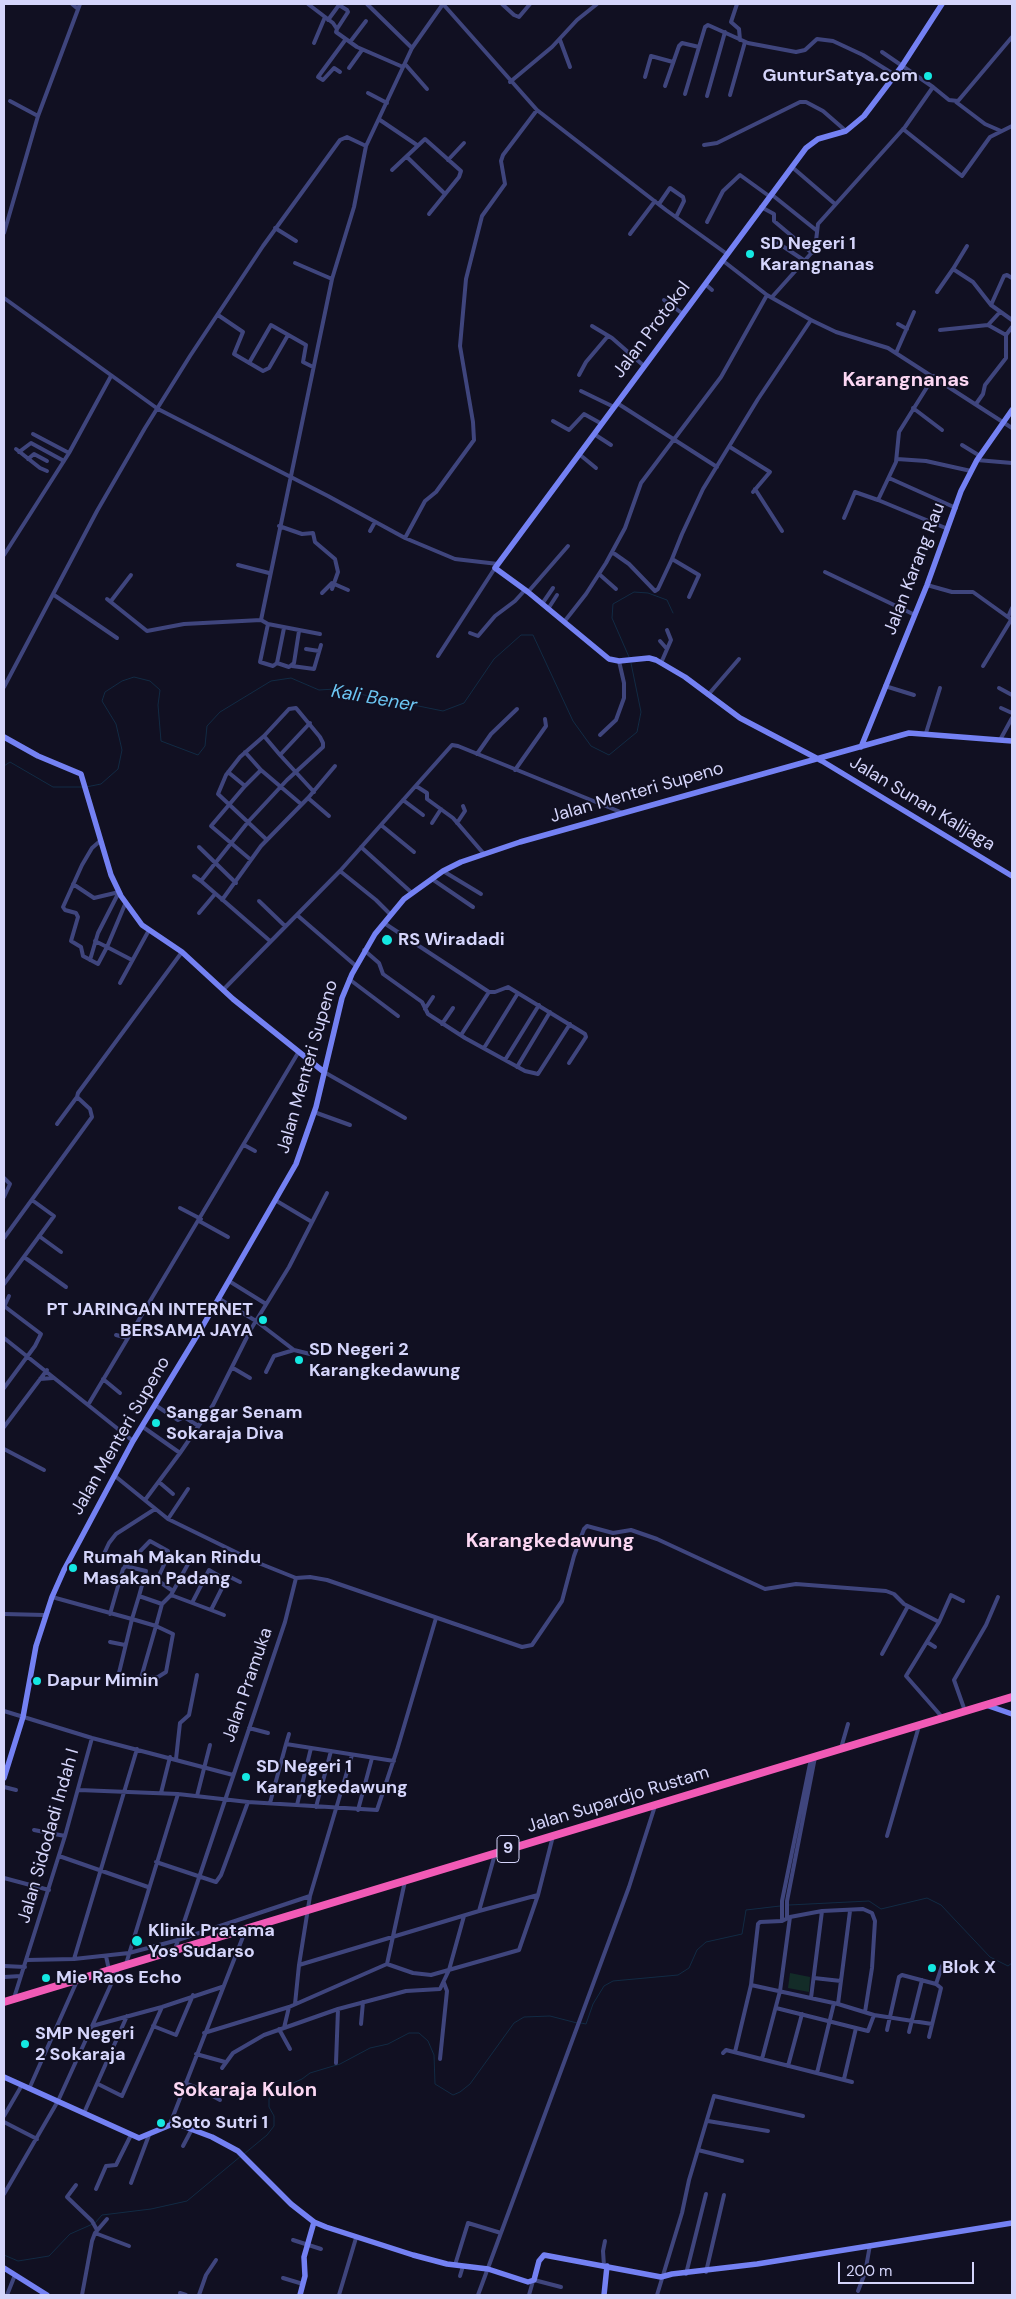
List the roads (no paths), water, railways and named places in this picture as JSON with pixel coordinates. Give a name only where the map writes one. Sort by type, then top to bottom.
[{"type":"highway","name":"Jalan Supardjo Rustam","points":[[4,2002],[1012,1697]]},
{"type":"street","points":[[72,4],[78,9]]},
{"type":"street","points":[[4,233],[38,116],[80,4]]},
{"type":"street","points":[[308,4],[314,6],[336,29],[336,32],[362,50],[404,65],[427,89]]},
{"type":"street","points":[[344,8],[349,4]]},
{"type":"street","points":[[368,4],[412,48]]},
{"type":"street","points":[[261,620],[269,573],[332,279],[354,207],[366,146],[380,120],[412,48],[443,4],[510,82],[537,110],[676,217],[728,254]]},
{"type":"street","points":[[502,4],[517,17],[529,4]]},
{"type":"street","points":[[510,82],[560,40],[577,20],[597,4]]},
{"type":"street","points":[[737,4],[731,22],[739,29],[740,40]]},
{"type":"street","name":"Jalan Protokol","points":[[497,566],[792,167],[812,143],[846,131],[864,116],[902,66],[942,4]]},
{"type":"street","points":[[314,43],[326,18],[340,5],[348,12],[336,29]]},
{"type":"street","points":[[350,42],[366,21]]},
{"type":"street","points":[[685,94],[706,26],[725,32],[745,42],[801,52],[817,39],[824,39],[846,46],[895,75]]},
{"type":"street","points":[[707,96],[725,32]]},
{"type":"street","points":[[956,102],[1012,38]]},
{"type":"street","points":[[334,68],[324,80],[319,78],[346,39]]},
{"type":"street","points":[[560,40],[570,67]]},
{"type":"street","points":[[730,95],[745,42]]},
{"type":"street","points":[[665,86],[680,44],[699,47]]},
{"type":"street","points":[[349,68],[362,50]]},
{"type":"street","points":[[882,52],[985,124],[1001,130]]},
{"type":"street","points":[[645,76],[651,56],[673,62]]},
{"type":"street","points":[[328,63],[340,72]]},
{"type":"street","points":[[564,622],[599,574],[612,552],[625,528],[639,487],[721,377],[770,296],[812,253],[816,245],[818,224],[903,129],[933,86]]},
{"type":"street","points":[[368,93],[387,103]]},
{"type":"street","points":[[10,102],[38,116]]},
{"type":"street","points":[[704,145],[717,143],[800,102],[806,102],[823,111],[846,131]]},
{"type":"street","points":[[405,538],[426,501],[436,492],[474,440],[473,422],[460,346],[466,279],[482,216],[505,184],[501,161],[503,155],[537,110]]},
{"type":"street","points":[[380,120],[417,145]]},
{"type":"street","points":[[903,129],[962,176],[990,137],[1012,126]]},
{"type":"street","points":[[4,686],[5,680],[54,595],[97,511],[158,409],[275,228],[340,140],[347,137],[366,146]]},
{"type":"street","points":[[392,170],[425,139],[461,173],[429,214]]},
{"type":"street","points":[[448,160],[464,142]]},
{"type":"street","points":[[407,157],[445,194]]},
{"type":"street","points":[[792,167],[835,204]]},
{"type":"street","points":[[706,222],[722,192],[740,175],[816,230]]},
{"type":"street","points":[[630,234],[670,188],[683,196],[684,201],[676,217]]},
{"type":"street","points":[[761,207],[774,214],[774,221],[812,253]]},
{"type":"street","points":[[275,228],[296,241]]},
{"type":"street","points":[[778,243],[805,261]]},
{"type":"street","points":[[937,292],[967,246]]},
{"type":"street","points":[[722,260],[770,296],[811,320],[836,332],[896,352],[1012,428]]},
{"type":"street","points":[[295,263],[332,279]]},
{"type":"street","points":[[953,269],[973,282],[991,305],[1012,320]]},
{"type":"street","points":[[991,305],[1004,276],[1007,275],[1012,278]]},
{"type":"street","points":[[705,284],[712,290]]},
{"type":"street","points":[[4,298],[158,409],[290,476],[405,538],[455,559],[497,566],[605,658],[620,661],[649,658],[661,663],[671,640],[667,630]]},
{"type":"street","points":[[664,300],[683,314]]},
{"type":"street","points":[[896,352],[914,312]]},
{"type":"street","points":[[988,326],[1000,312]]},
{"type":"street","points":[[218,315],[242,331],[234,353],[261,370],[267,370],[288,335]]},
{"type":"street","points":[[612,552],[629,564],[655,591],[658,589],[693,510],[758,399],[811,320]]},
{"type":"street","points":[[898,324],[907,329]]},
{"type":"street","points":[[249,363],[270,326],[306,345],[303,362],[313,367]]},
{"type":"street","points":[[592,326],[608,336],[644,366]]},
{"type":"street","points":[[940,330],[988,326],[1006,335]]},
{"type":"street","points":[[976,404],[983,394],[985,385],[1006,358],[1006,335],[1012,327]]},
{"type":"street","points":[[579,375],[586,362],[608,336]]},
{"type":"street","points":[[4,555],[69,453],[111,376]]},
{"type":"street","points":[[878,500],[897,458],[899,432],[934,376]]},
{"type":"street","points":[[581,391],[615,405],[675,439],[718,467]]},
{"type":"street","points":[[913,408],[942,430]]},
{"type":"street","name":"Jalan Karang Rau","points":[[861,747],[971,471],[1012,410]]},
{"type":"street","points":[[553,421],[570,430],[580,416],[584,414],[602,424]]},
{"type":"street","points":[[33,434],[69,453]]},
{"type":"street","points":[[594,434],[611,445]]},
{"type":"street","points":[[47,471],[17,451],[31,443],[64,461]]},
{"type":"street","points":[[962,445],[979,458],[1012,464]]},
{"type":"street","points":[[730,447],[770,472],[754,491],[782,531]]},
{"type":"street","points":[[28,459],[34,454],[46,461]]},
{"type":"street","points":[[579,454],[596,468]]},
{"type":"street","points":[[897,458],[926,461],[971,471]]},
{"type":"street","points":[[888,478],[956,508]]},
{"type":"street","points":[[844,518],[854,492],[948,529]]},
{"type":"street","points":[[370,531],[375,522]]},
{"type":"street","points":[[279,526],[302,534],[314,534],[315,542],[337,562],[338,572],[332,589]]},
{"type":"street","points":[[470,633],[478,636],[495,616],[526,591],[568,546]]},
{"type":"street","points":[[672,559],[699,575],[690,597]]},
{"type":"street","points":[[238,565],[269,573]]},
{"type":"street","points":[[438,656],[497,566]]},
{"type":"street","points":[[825,572],[915,614]]},
{"type":"street","points":[[599,574],[616,589]]},
{"type":"street","points":[[131,575],[109,600],[147,631],[184,624],[261,620],[284,628],[320,634]]},
{"type":"street","points":[[322,593],[327,585],[334,583],[348,590]]},
{"type":"street","points":[[927,585],[952,592],[973,592],[1010,619]]},
{"type":"street","points":[[542,604],[553,588]]},
{"type":"street","points":[[54,595],[117,638]]},
{"type":"street","points":[[548,609],[557,596]]},
{"type":"street","points":[[983,666],[1010,619],[1012,608]]},
{"type":"street","points":[[268,624],[260,662],[273,666],[277,663],[314,669],[321,646]]},
{"type":"street","points":[[277,663],[284,628]]},
{"type":"street","points":[[292,666],[299,631]]},
{"type":"street","points":[[660,641],[667,649]]},
{"type":"street","points":[[306,649],[319,651]]},
{"type":"street","points":[[708,695],[739,659]]},
{"type":"street","points":[[600,735],[616,720],[624,698],[624,682],[620,661]]},
{"type":"street","name":"Jalan Sunan Kalijaga","points":[[661,663],[740,718],[817,758],[1012,876]]},
{"type":"street","points":[[885,686],[914,695]]},
{"type":"street","points":[[926,732],[940,688]]},
{"type":"street","points":[[999,688],[1012,695]]},
{"type":"street","points":[[201,881],[248,822],[323,745],[310,723],[298,709],[291,708],[264,736],[245,752],[228,772],[218,794],[228,805],[248,822],[267,840]]},
{"type":"street","points":[[477,754],[491,734],[517,708]]},
{"type":"street","points":[[1001,708],[1012,713]]},
{"type":"street","points":[[1000,740],[1012,718]]},
{"type":"street","points":[[515,770],[546,726],[545,719]]},
{"type":"street","points":[[280,755],[310,723]]},
{"type":"street","name":"Jalan Menteri Supeno","points":[[4,1778],[22,1717],[36,1646],[52,1597],[132,1441],[143,1427],[296,1164],[314,1112],[342,998],[364,950],[390,915],[412,893],[443,871],[484,854],[817,758],[909,733],[926,732],[1012,741]]},
{"type":"street","points":[[264,736],[314,792]]},
{"type":"street","points":[[4,738],[59,766],[79,772],[85,784],[100,841],[119,892],[142,925],[182,952],[223,990],[298,1053],[324,1072],[405,1118]]},
{"type":"street","points":[[223,990],[340,871],[452,745],[623,813]]},
{"type":"street","points":[[245,752],[261,770],[301,804]]},
{"type":"street","points":[[222,900],[267,840],[314,792],[335,766]]},
{"type":"street","points":[[251,860],[230,844],[212,826],[228,805],[261,770]]},
{"type":"street","points":[[228,772],[245,786]]},
{"type":"street","points":[[416,786],[427,793],[427,799],[458,823],[484,854]]},
{"type":"street","points":[[308,798],[329,816]]},
{"type":"street","points":[[404,800],[423,815]]},
{"type":"street","points":[[458,823],[465,811],[463,806]]},
{"type":"street","points":[[432,823],[441,809]]},
{"type":"street","points":[[381,825],[414,852]]},
{"type":"street","points":[[100,841],[86,857],[64,908],[78,915],[71,941],[80,947],[82,955],[98,964],[126,902]]},
{"type":"street","points":[[199,847],[236,883]]},
{"type":"street","points":[[361,847],[412,893]]},
{"type":"street","points":[[340,871],[372,897],[390,915]]},
{"type":"street","points":[[443,871],[481,894]]},
{"type":"street","points":[[194,876],[270,941]]},
{"type":"street","points":[[432,879],[473,907]]},
{"type":"street","points":[[73,884],[94,898],[119,892]]},
{"type":"street","points":[[90,960],[102,923],[119,892]]},
{"type":"street","points":[[199,913],[215,894]]},
{"type":"street","points":[[259,901],[286,926]]},
{"type":"street","points":[[297,915],[356,966]]},
{"type":"street","points":[[384,923],[489,992],[496,992],[508,987],[586,1035],[569,1063]]},
{"type":"street","points":[[120,983],[149,930]]},
{"type":"street","points":[[95,941],[132,960]]},
{"type":"street","points":[[364,950],[379,963],[383,974],[422,1002],[425,1009],[442,1024],[517,1067],[538,1074],[570,1024]]},
{"type":"street","points":[[58,1124],[182,952]]},
{"type":"street","points":[[350,979],[398,1016]]},
{"type":"street","points":[[461,1035],[489,992]]},
{"type":"street","points":[[484,1048],[518,993]]},
{"type":"street","points":[[425,1009],[433,997]]},
{"type":"street","points":[[505,1060],[539,1005]]},
{"type":"street","points":[[442,1024],[453,1008]]},
{"type":"street","points":[[517,1067],[550,1012]]},
{"type":"street","points":[[88,1405],[298,1053]]},
{"type":"street","points":[[4,1238],[92,1117],[90,1109],[77,1097]]},
{"type":"street","points":[[314,1112],[350,1125]]},
{"type":"street","points":[[244,1145],[255,1151]]},
{"type":"street","points":[[4,1178],[10,1184],[4,1197]]},
{"type":"street","points":[[145,1500],[180,1453],[197,1425],[213,1406],[256,1321],[289,1267],[327,1193]]},
{"type":"street","points":[[4,1284],[54,1216],[32,1200]]},
{"type":"street","points":[[275,1200],[312,1222]]},
{"type":"street","points":[[180,1208],[228,1237]]},
{"type":"street","points":[[39,1236],[61,1252]]},
{"type":"street","points":[[24,1257],[66,1288]]},
{"type":"street","points":[[229,1281],[266,1304]]},
{"type":"street","points":[[4,1388],[28,1356],[41,1334],[4,1306],[9,1296]]},
{"type":"street","points":[[218,1298],[256,1321],[294,1350],[310,1354]]},
{"type":"street","points":[[116,1335],[128,1338]]},
{"type":"street","points":[[4,1338],[132,1441]]},
{"type":"street","points":[[4,1347],[8,1342]]},
{"type":"street","points":[[266,1372],[274,1356],[294,1350]]},
{"type":"street","points":[[233,1368],[250,1378]]},
{"type":"street","points":[[4,1426],[46,1370]]},
{"type":"street","points":[[40,1379],[53,1378]]},
{"type":"street","points":[[103,1379],[120,1393]]},
{"type":"street","points":[[155,1405],[178,1420],[184,1417],[197,1425]]},
{"type":"street","points":[[143,1427],[180,1453]]},
{"type":"street","points":[[4,1448],[44,1470]]},
{"type":"street","points":[[115,1476],[168,1519],[256,1562],[296,1578],[310,1577],[327,1580],[522,1647],[530,1647],[563,1598],[574,1556],[584,1528],[587,1526],[613,1533],[631,1530],[657,1539],[765,1590],[796,1584],[886,1591],[894,1594],[908,1606],[939,1622]]},
{"type":"street","points":[[159,1482],[174,1494]]},
{"type":"street","points":[[168,1519],[188,1489]]},
{"type":"street","points":[[102,1558],[109,1543],[116,1534],[155,1509]]},
{"type":"street","points":[[110,1614],[125,1566],[148,1542],[156,1543],[166,1548],[168,1553],[157,1580],[172,1593],[190,1603],[192,1601],[224,1615]]},
{"type":"street","points":[[140,1678],[162,1604],[172,1593],[188,1564]]},
{"type":"street","points":[[52,1597],[110,1614],[132,1619],[156,1626],[173,1634],[168,1666],[162,1676],[122,1680],[118,1678],[125,1645],[132,1619],[146,1571],[125,1566]]},
{"type":"street","points":[[192,1601],[208,1570],[225,1579]]},
{"type":"street","points":[[211,1610],[227,1576],[240,1582]]},
{"type":"street","name":"Jalan Pramuka","points":[[174,1950],[284,1622],[296,1578]]},
{"type":"street","points":[[943,1718],[907,1678],[939,1622],[951,1595],[963,1601]]},
{"type":"street","points":[[139,1596],[162,1604]]},
{"type":"street","points":[[965,1711],[954,1680],[986,1625],[998,1597]]},
{"type":"street","points":[[882,1654],[908,1606]]},
{"type":"street","points":[[4,1614],[46,1615]]},
{"type":"street","points":[[79,1790],[178,1794],[248,1802],[378,1810],[436,1618]]},
{"type":"street","points":[[110,1642],[125,1645]]},
{"type":"street","points":[[927,1642],[935,1647]]},
{"type":"street","points":[[176,1759],[180,1723],[189,1715],[197,1676]]},
{"type":"street","points":[[986,1705],[1012,1714]]},
{"type":"street","points":[[4,1711],[92,1738],[233,1775]]},
{"type":"street","points":[[840,1750],[848,1724]]},
{"type":"street","points":[[887,1836],[920,1726]]},
{"type":"street","points":[[249,1728],[268,1732]]},
{"type":"street","points":[[270,1803],[289,1734]]},
{"type":"street","name":"Jalan Sidodadi Indah I","points":[[14,1998],[79,1790],[92,1738]]},
{"type":"street","points":[[286,1744],[394,1761]]},
{"type":"street","points":[[197,1796],[210,1745]]},
{"type":"street","points":[[297,1805],[311,1748]]},
{"type":"street","points":[[74,1959],[137,1749]]},
{"type":"street","points":[[316,1807],[331,1751]]},
{"type":"street","points":[[295,2004],[310,1896],[352,1755]]},
{"type":"street","points":[[161,1794],[170,1757]]},
{"type":"street","points":[[358,1810],[372,1758]]},
{"type":"street","points":[[782,1921],[784,1901],[813,1758]]},
{"type":"street","points":[[4,1787],[16,1790]]},
{"type":"street","points":[[4,2194],[58,2101],[92,2026],[129,1953],[178,1794]]},
{"type":"street","points":[[156,1862],[214,1882],[218,1880],[248,1802]]},
{"type":"street","points":[[478,2295],[629,1888],[655,1804]]},
{"type":"street","points":[[34,1830],[65,1836]]},
{"type":"street","points":[[204,2033],[289,2007],[326,1989],[387,1964],[423,1975],[449,1970],[519,1950],[538,1895],[553,1836]]},
{"type":"street","points":[[479,1911],[495,1853]]},
{"type":"street","points":[[59,1856],[148,1887]]},
{"type":"street","points":[[4,1878],[49,1890]]},
{"type":"street","points":[[387,1964],[406,1879]]},
{"type":"street","points":[[299,1965],[538,1895]]},
{"type":"street","points":[[27,1960],[74,1959],[129,1953],[178,1940],[310,1896]]},
{"type":"street","points":[[762,2059],[780,1991],[788,1917],[784,1908]]},
{"type":"street","points":[[811,1998],[822,1911]]},
{"type":"street","points":[[735,2052],[752,1985],[758,1923],[782,1921],[788,1917],[822,1911],[869,1911],[875,1921],[872,1968],[865,2012]]},
{"type":"street","points":[[817,2073],[842,1981],[850,1911]]},
{"type":"street","points":[[222,2068],[233,2053],[258,2038],[281,2029],[338,2009],[406,1991],[440,1989],[449,1970],[464,1916]]},
{"type":"street","points":[[170,2124],[246,1928]]},
{"type":"street","points":[[106,1956],[109,1970]]},
{"type":"street","points":[[4,1966],[25,1967]]},
{"type":"street","points":[[936,1984],[942,1966]]},
{"type":"street","points":[[887,2030],[900,1975],[936,1984],[941,1990],[929,2037]]},
{"type":"street","points":[[4,1977],[21,1976]]},
{"type":"street","points":[[814,1978],[842,1981]]},
{"type":"street","points":[[29,2089],[78,1979]]},
{"type":"street","points":[[909,2032],[922,1980]]},
{"type":"street","points":[[440,2059],[447,1991],[444,1983]]},
{"type":"street","points":[[752,1985],[836,2004],[874,2015],[932,2024]]},
{"type":"street","points":[[92,2026],[162,2007],[192,1995],[222,1987]]},
{"type":"street","points":[[153,2026],[176,2036],[192,1995]]},
{"type":"street","points":[[361,2024],[363,2002]]},
{"type":"street","points":[[98,2084],[122,2096],[162,2007]]},
{"type":"street","points":[[289,2007],[281,2029],[290,2049]]},
{"type":"street","points":[[776,2008],[868,2031],[874,2015]]},
{"type":"street","points":[[336,2063],[338,2009]]},
{"type":"street","points":[[788,2066],[802,2014]]},
{"type":"street","points":[[84,2114],[127,2016]]},
{"type":"street","points":[[844,2080],[856,2028]]},
{"type":"street","points":[[723,2053],[726,2050],[735,2052],[852,2082]]},
{"type":"street","points":[[196,2054],[225,2062]]},
{"type":"street","points":[[4,2077],[142,2139],[170,2124],[180,2124],[212,2137],[238,2151],[291,2204],[314,2222],[356,2238],[413,2255],[455,2265],[488,2269],[523,2281],[533,2281],[561,2287]]},
{"type":"street","points":[[185,2083],[220,2100]]},
{"type":"street","points":[[4,2116],[22,2086]]},
{"type":"street","points":[[657,2295],[714,2096],[803,2116]]},
{"type":"street","points":[[708,2121],[768,2131]]},
{"type":"street","points":[[4,2122],[37,2138]]},
{"type":"street","points":[[183,2146],[192,2129]]},
{"type":"street","points":[[96,2189],[106,2166],[116,2165],[131,2135]]},
{"type":"street","points":[[131,2183],[149,2136]]},
{"type":"street","points":[[698,2150],[742,2161]]},
{"type":"street","points":[[76,2185],[67,2197],[92,2221],[95,2229],[87,2260],[82,2295]]},
{"type":"street","points":[[686,2274],[706,2194]]},
{"type":"street","points":[[706,2272],[724,2195]]},
{"type":"street","points":[[95,2229],[107,2219]]},
{"type":"street","points":[[300,2295],[307,2245],[314,2222]]},
{"type":"street","points":[[455,2265],[468,2223],[501,2232]]},
{"type":"street","points":[[529,2295],[539,2261],[544,2255],[661,2277],[706,2272],[1012,2223]]},
{"type":"street","points":[[95,2229],[129,2246]]},
{"type":"street","points":[[339,2295],[356,2238]]},
{"type":"street","points":[[293,2240],[321,2249]]},
{"type":"street","points":[[604,2295],[605,2266],[602,2251],[605,2241]]},
{"type":"street","points":[[858,2290],[865,2273],[870,2246]]},
{"type":"street","points":[[199,2295],[206,2275],[216,2260]]},
{"type":"street","points":[[460,2276],[463,2266]]},
{"type":"street","points":[[4,2268],[47,2295]]},
{"type":"street","points":[[6,2295],[15,2275]]},
{"type":"street","points":[[283,2278],[303,2284]]},
{"type":"street","points":[[180,2293],[186,2295]]},
{"type":"waterway","name":"Kali Bener","points":[[629,657],[612,618],[613,604],[634,592],[648,593],[667,600],[673,613]]},
{"type":"waterway","name":"Kali Bener","points":[[86,787],[101,784],[118,769],[122,750],[116,724],[102,701],[105,692],[122,681],[134,677],[150,681],[160,690],[158,705],[161,741],[198,755],[205,746],[207,726],[220,712],[271,681],[291,678],[319,690],[335,689],[443,711],[464,703],[494,659],[521,635],[533,635],[573,721],[591,746],[609,755],[637,732],[641,712],[631,663]]},
{"type":"waterway","name":"Kali Bener","points":[[4,766],[10,762],[53,787],[82,787]]},
{"type":"waterway","points":[[789,1905],[869,1901],[881,1909],[927,1898],[941,1905],[990,1957],[1008,1966],[1012,1963]]},
{"type":"waterway","points":[[581,2023],[586,2024],[593,2004],[604,1986],[613,1981],[678,1975],[689,1968],[697,1950],[706,1942],[742,1934],[746,1910],[780,1906]]},
{"type":"waterway","points":[[244,2154],[267,2135],[274,2126],[274,2116],[269,2107],[269,2099],[273,2092],[302,2079],[310,2073],[340,2064],[370,2048],[388,2044],[409,2033],[419,2033],[428,2041],[434,2055],[435,2084],[453,2095],[470,2084],[514,2023],[524,2017],[550,2016],[577,2023]]},
{"type":"waterway","points":[[4,2255],[18,2261],[49,2256],[70,2234],[95,2223],[102,2215],[151,2209],[187,2201],[241,2156]]},
{"type":"place","name":"GunturSatya.com","points":[[928,76]]},
{"type":"place","name":"SD Negeri 1 Karangnanas","points":[[750,254]]},
{"type":"place","name":"RS Wiradadi","points":[[387,940]]},
{"type":"place","name":"PT JARINGAN INTERNET BERSAMA JAYA","points":[[263,1320]]},
{"type":"place","name":"SD Negeri 2 Karangkedawung","points":[[299,1360]]},
{"type":"place","name":"Sanggar Senam Sokaraja Diva","points":[[156,1423]]},
{"type":"place","name":"Rumah Makan Rindu Masakan Padang","points":[[73,1568]]},
{"type":"place","name":"Dapur Mimin","points":[[37,1681]]},
{"type":"place","name":"SD Negeri 1 Karangkedawung","points":[[246,1777]]},
{"type":"place","name":"Klinik Pratama Yos Sudarso","points":[[137,1941]]},
{"type":"place","name":"Blok X","points":[[932,1968]]},
{"type":"place","name":"Mie Raos Echo","points":[[46,1978]]},
{"type":"place","name":"SMP Negeri 2 Sokaraja","points":[[25,2044]]},
{"type":"place","name":"Soto Sutri 1","points":[[161,2123]]},
{"type":"district","name":"Karangnanas","points":[[906,381]]},
{"type":"district","name":"Karangkedawung","points":[[550,1542]]},
{"type":"district","name":"Sokaraja Kulon","points":[[245,2091]]}]
